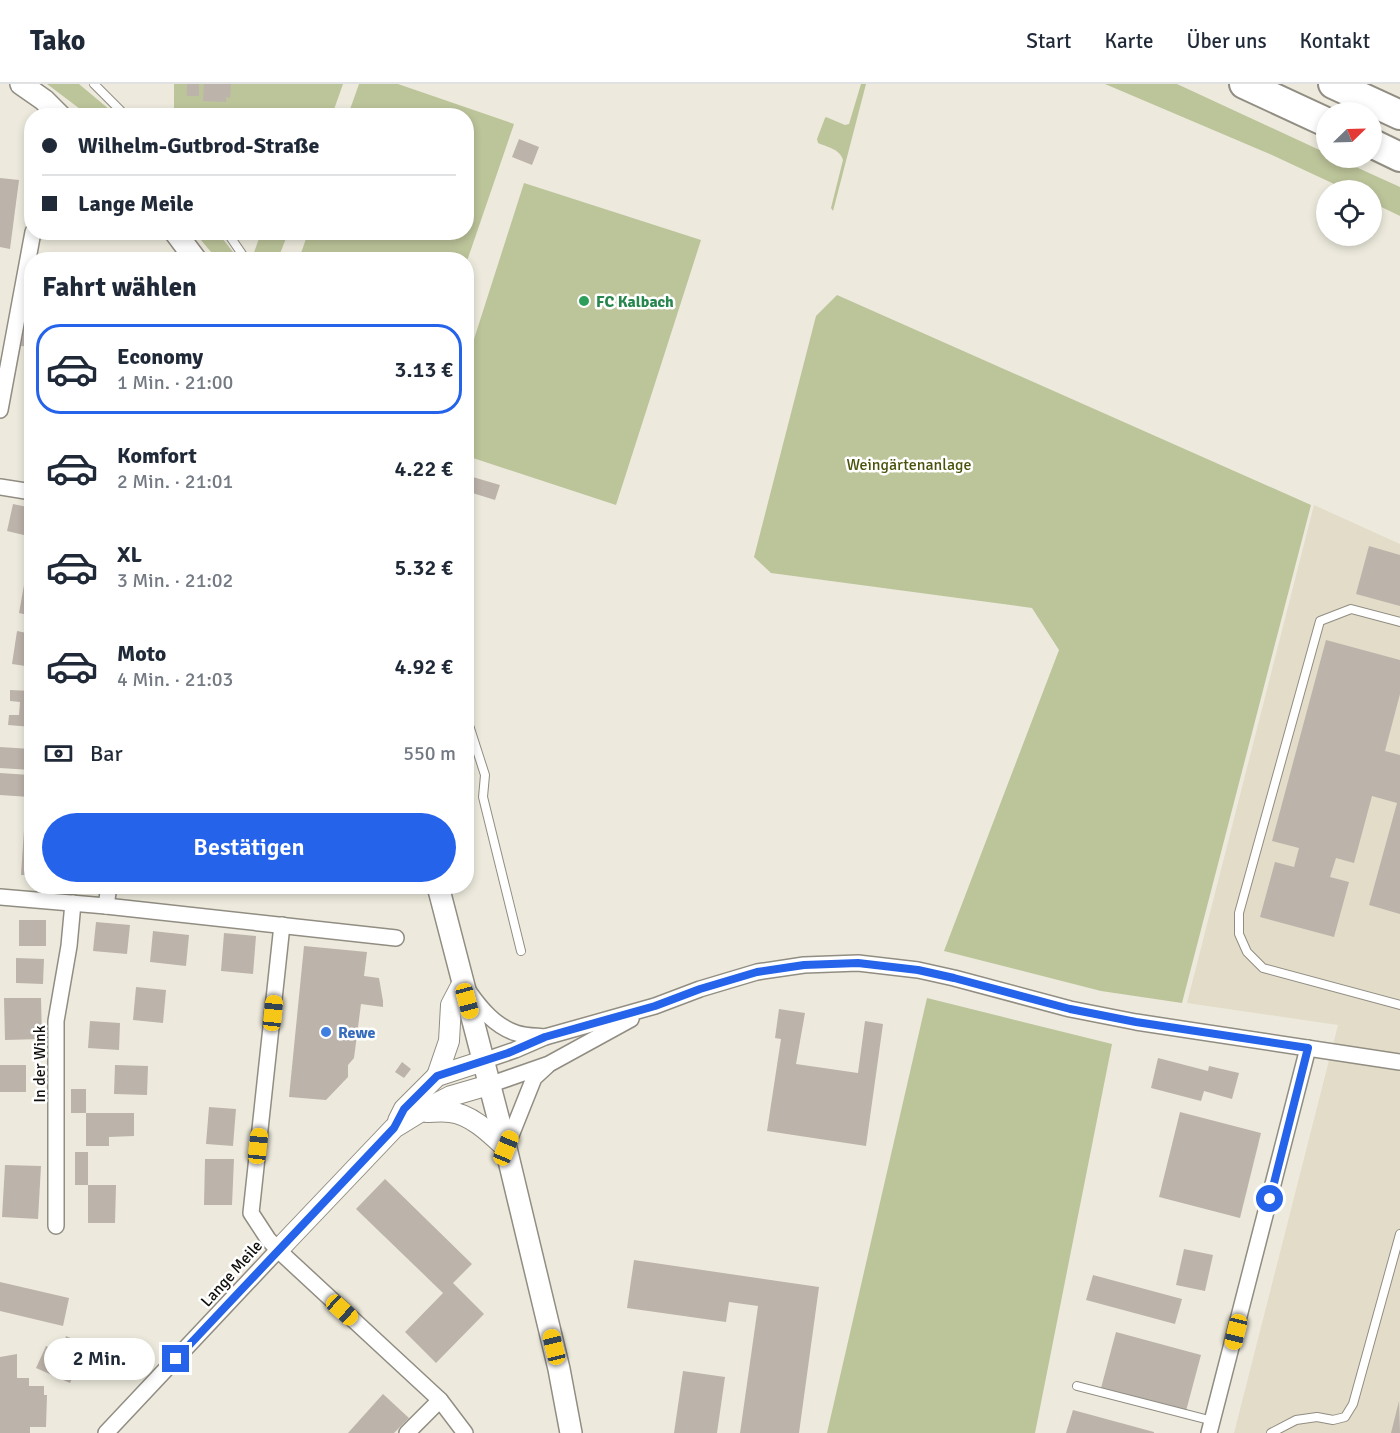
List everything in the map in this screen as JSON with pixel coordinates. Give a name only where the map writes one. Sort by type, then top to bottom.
[{"type":"highway","points":[[1244,84],[1316,117]]},
{"type":"highway","points":[[1333,84],[1400,115]]},
{"type":"highway","points":[[1382,149],[1400,157]]},
{"type":"main road","points":[[21,84],[52,108]]},
{"type":"main road","points":[[440,894],[506,1148],[559,1369],[571,1433]]},
{"type":"street","points":[[0,410],[24,281]]},
{"type":"street","points":[[0,487],[24,491]]},
{"type":"street","points":[[106,906],[108,894]]},
{"type":"street","points":[[0,897],[106,906],[396,938]]},
{"type":"street","name":"In der Wink","points":[[56,1226],[56,1021],[69,946],[73,903]]},
{"type":"street","name":"Lange Meile","points":[[106,1433],[278,1250],[251,1213],[282,925]]},
{"type":"street","points":[[437,1076],[515,1050],[545,1037],[655,1006],[700,989],[757,972],[804,965],[858,963],[918,970],[1070,1009],[1136,1022],[1400,1062]]},
{"type":"street","points":[[394,1128],[404,1109],[437,1076],[449,1041],[451,1005],[462,984],[479,1007],[497,1024],[516,1033],[545,1037]]},
{"type":"street","points":[[465,1433],[441,1400],[278,1250],[394,1128],[451,1096],[549,1064],[655,1006]]},
{"type":"street","points":[[1212,1430],[1308,1048]]},
{"type":"street","points":[[420,1112],[452,1112],[465,1117],[483,1126],[506,1148],[534,1078],[549,1064]]},
{"type":"street","points":[[407,1433],[441,1400]]},
{"type":"lane","points":[[94,84],[118,108]]},
{"type":"lane","points":[[1400,622],[1351,609],[1320,621],[1239,914],[1239,934],[1247,952],[1263,968],[1400,1005]]},
{"type":"lane","points":[[474,741],[485,775],[483,797],[520,951]]},
{"type":"lane","points":[[1271,1433],[1296,1420],[1345,1417],[1353,1404],[1400,1234]]},
{"type":"lane","points":[[1077,1386],[1212,1430]]},
{"type":"shaded area","points":[[1314,505],[1400,544],[1400,1433],[1234,1433],[1338,1025],[1187,1003]]},
{"type":"green space","points":[[47,84],[79,84],[108,108],[79,108]]},
{"type":"green space","points":[[174,84],[343,84],[334,108],[174,108]]},
{"type":"green space","points":[[359,84],[398,84],[468,108],[350,108]]},
{"type":"green space","points":[[861,84],[866,84],[833,211],[831,208],[843,160],[836,151],[818,143],[817,139],[826,117],[845,125],[849,124]]},
{"type":"green space","points":[[1105,84],[1177,84],[1316,148],[1316,168],[1358,168],[1400,187],[1400,216],[1382,207],[1382,180],[1326,180]]},
{"type":"green space","points":[[474,110],[514,124],[470,252],[301,252],[306,240],[474,240]]},
{"type":"green space","name":"FC Kalbach","points":[[524,183],[701,240],[616,505],[474,458],[474,339]]},
{"type":"green space","points":[[201,240],[224,240],[233,252],[211,252]]},
{"type":"green space","points":[[258,240],[285,240],[281,252],[254,252]]},
{"type":"green space","name":"Weingärtenanlage","points":[[837,295],[1311,505],[1182,1003],[1101,991],[944,951],[1059,650],[1032,608],[771,573],[754,557],[816,316]]},
{"type":"green space","points":[[927,998],[1112,1044],[1035,1433],[827,1433]]},
{"type":"building","points":[[187,84],[199,84],[199,96],[187,96]]},
{"type":"building","points":[[204,84],[231,84],[230,98],[226,97],[226,102],[203,101]]},
{"type":"building","points":[[519,139],[539,147],[532,165],[512,157]]},
{"type":"building","points":[[0,178],[19,180],[10,249],[0,247]]},
{"type":"building","points":[[24,329],[24,346],[21,346]]},
{"type":"building","points":[[474,477],[500,485],[495,500],[474,493]]},
{"type":"building","points":[[13,504],[24,506],[24,535],[7,531]]},
{"type":"building","points":[[1369,546],[1400,555],[1400,606],[1356,594]]},
{"type":"building","points":[[24,585],[24,614],[19,613]]},
{"type":"building","points":[[17,631],[24,632],[24,666],[12,664]]},
{"type":"building","points":[[1326,640],[1400,660],[1400,694],[1385,751],[1400,755],[1400,914],[1369,905],[1397,803],[1372,796],[1354,863],[1336,858],[1330,877],[1349,882],[1334,937],[1260,917],[1275,862],[1294,867],[1299,848],[1272,841]]},
{"type":"building","points":[[10,690],[24,691],[24,726],[8,725],[9,715],[19,715],[20,702],[10,701]]},
{"type":"building","points":[[0,747],[24,748],[24,770],[0,768]]},
{"type":"building","points":[[0,773],[24,775],[24,797],[0,795]]},
{"type":"building","points":[[24,830],[24,875],[21,875]]},
{"type":"building","points":[[19,920],[46,920],[46,946],[19,946]]},
{"type":"building","points":[[96,922],[130,925],[127,954],[93,951]]},
{"type":"building","points":[[153,931],[189,935],[186,966],[150,962]]},
{"type":"building","points":[[224,933],[256,936],[253,974],[221,971]]},
{"type":"building","name":"Rewe","points":[[304,946],[367,952],[364,976],[379,978],[383,1001],[383,1007],[361,1004],[354,1058],[348,1065],[348,1077],[326,1100],[289,1097]]},
{"type":"building","points":[[16,958],[44,959],[43,984],[16,983]]},
{"type":"building","points":[[136,987],[166,990],[163,1023],[133,1020]]},
{"type":"building","points":[[4,998],[41,998],[42,1039],[5,1040]]},
{"type":"building","points":[[779,1009],[805,1013],[796,1064],[858,1073],[865,1021],[883,1024],[866,1146],[767,1131],[781,1039],[775,1038]]},
{"type":"building","points":[[90,1021],[120,1023],[119,1050],[88,1048]]},
{"type":"building","points":[[1158,1058],[1208,1071],[1209,1066],[1239,1073],[1232,1099],[1204,1091],[1201,1101],[1151,1088]]},
{"type":"building","points":[[402,1062],[411,1069],[404,1078],[395,1072]]},
{"type":"building","points":[[0,1065],[26,1065],[26,1092],[0,1092]]},
{"type":"building","points":[[115,1065],[148,1066],[147,1095],[114,1094]]},
{"type":"building","points":[[71,1089],[86,1089],[86,1113],[71,1113]]},
{"type":"building","points":[[209,1107],[236,1109],[233,1146],[206,1144]]},
{"type":"building","points":[[1180,1112],[1261,1133],[1240,1218],[1159,1197]]},
{"type":"building","points":[[86,1113],[134,1113],[134,1136],[109,1137],[109,1146],[86,1146]]},
{"type":"building","points":[[75,1152],[88,1152],[88,1185],[75,1185]]},
{"type":"building","points":[[205,1159],[234,1159],[232,1205],[204,1205]]},
{"type":"building","points":[[5,1165],[41,1166],[38,1219],[2,1217]]},
{"type":"building","points":[[385,1179],[472,1264],[453,1283],[484,1314],[436,1363],[405,1332],[443,1293],[356,1209]]},
{"type":"building","points":[[88,1185],[116,1185],[115,1223],[88,1223]]},
{"type":"building","points":[[1184,1249],[1213,1255],[1205,1291],[1176,1285]]},
{"type":"building","points":[[634,1260],[819,1287],[799,1433],[740,1433],[758,1306],[729,1302],[726,1322],[627,1308]]},
{"type":"building","points":[[1093,1275],[1182,1299],[1175,1324],[1086,1300]]},
{"type":"building","points":[[0,1282],[69,1298],[63,1326],[0,1311]]},
{"type":"building","points":[[1116,1332],[1201,1355],[1186,1411],[1101,1388]]},
{"type":"building","points":[[66,1336],[128,1363],[118,1377],[80,1361],[70,1383],[36,1368],[46,1346],[61,1352]]},
{"type":"building","points":[[17,1354],[17,1378],[29,1378],[29,1386],[44,1386],[44,1395],[47,1395],[46,1427],[30,1427],[30,1433],[0,1433],[0,1357]]},
{"type":"building","points":[[683,1371],[725,1377],[717,1433],[674,1433]]},
{"type":"building","points":[[383,1394],[409,1418],[394,1433],[348,1433]]},
{"type":"building","points":[[1399,1401],[1400,1433],[1391,1433]]},
{"type":"building","points":[[1073,1410],[1154,1432],[1154,1433],[1066,1433]]},
{"type":"place","name":"FC Kalbach","points":[[584,301]]},
{"type":"place","name":"Rewe","points":[[326,1032]]},
{"type":"route","points":[[176,1359],[394,1128],[404,1109],[437,1076],[508,1053],[545,1037],[655,1006],[700,989],[757,972],[804,965],[858,963],[918,970],[1070,1009],[1136,1022],[1308,1048],[1270,1199]]}]
